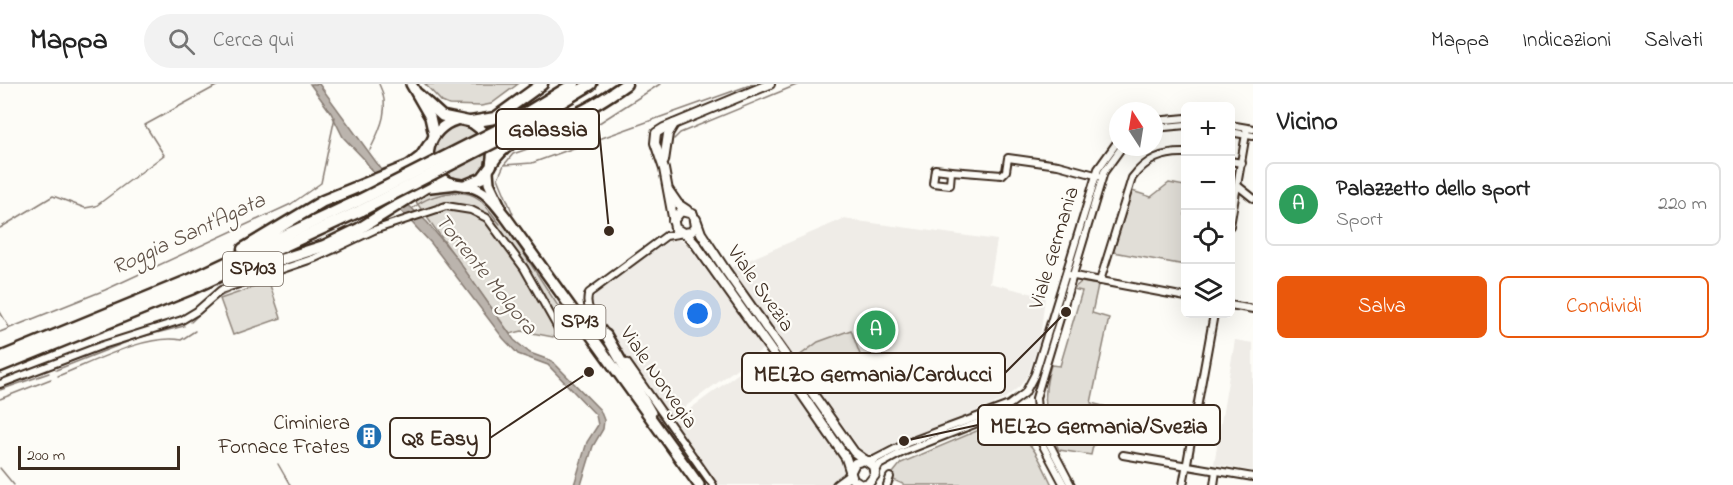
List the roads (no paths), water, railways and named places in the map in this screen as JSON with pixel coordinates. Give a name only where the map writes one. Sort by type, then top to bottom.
[{"type":"highway","points":[[471,122],[495,118],[542,84]]},
{"type":"highway","name":"SP103","points":[[502,133],[574,84]]},
{"type":"highway","name":"SP103","points":[[0,366],[193,288],[360,206],[591,84]]},
{"type":"highway","points":[[490,167],[503,149],[513,142],[584,111],[626,84]]},
{"type":"highway","name":"SP103","points":[[97,318],[112,308],[231,256],[323,201],[418,160],[431,140]]},
{"type":"highway","name":"SP103","points":[[110,323],[160,306],[249,270],[324,246],[426,187],[459,185]]},
{"type":"highway","name":"SP103","points":[[0,358],[360,206]]},
{"type":"main road","name":"SP13","points":[[411,84],[432,122],[431,166],[440,178],[484,193],[505,216],[699,485]]},
{"type":"main road","name":"SP13","points":[[418,94],[440,115],[471,122],[488,135],[494,148],[489,183],[505,216]]},
{"type":"main road","points":[[431,140],[444,124],[456,120]]},
{"type":"main road","points":[[459,185],[478,181],[490,167]]},
{"type":"main road","points":[[606,335],[650,410],[656,427]]},
{"type":"main road","name":"SP13","points":[[656,427],[693,485]]},
{"type":"street","points":[[674,224],[664,169],[655,143],[656,134],[676,123],[770,84]]},
{"type":"street","points":[[1163,120],[1181,118]]},
{"type":"street","points":[[664,169],[668,132],[676,123]]},
{"type":"street","points":[[1163,127],[1181,125]]},
{"type":"street","points":[[1233,210],[1250,132],[1235,127]]},
{"type":"street","name":"Viale Germania","points":[[1035,407],[1037,390],[1069,275],[1099,177],[1109,152]]},
{"type":"street","points":[[1100,281],[1132,178],[1155,158],[1170,153],[1181,153]]},
{"type":"street","name":"Viale Germania","points":[[1099,177],[1115,156]]},
{"type":"street","name":"Viale Germania","points":[[951,171],[1004,174],[1008,158],[1058,165],[1099,177]]},
{"type":"street","points":[[1235,162],[1242,163]]},
{"type":"street","points":[[1238,186],[1253,198]]},
{"type":"street","name":"Viale Svezia","points":[[667,187],[676,202],[696,219],[701,233],[750,306],[854,452],[866,460]]},
{"type":"street","points":[[0,384],[103,345],[182,320],[197,311],[221,290],[315,258],[374,230],[404,219],[451,206],[484,216],[524,268],[559,330],[568,332],[583,326]]},
{"type":"street","points":[[674,224],[678,213],[689,212]]},
{"type":"street","points":[[684,233],[693,230],[696,219]]},
{"type":"street","name":"Viale Svezia","points":[[674,224],[677,231],[684,233],[696,245],[846,458],[850,471]]},
{"type":"street","name":"Viale Norvegia","points":[[684,233],[666,236],[591,290],[587,304],[606,335],[713,485]]},
{"type":"street","points":[[1069,275],[1181,296]]},
{"type":"street","name":"Viale Germania","points":[[1021,396],[1034,378],[1069,275]]},
{"type":"street","points":[[1235,306],[1253,309]]},
{"type":"street","points":[[1183,485],[1213,318]]},
{"type":"street","points":[[837,485],[848,477],[856,462],[874,460],[903,444],[1005,407],[1021,396],[1030,397],[1038,422],[1071,485]]},
{"type":"street","points":[[1014,401],[1012,410],[1033,426],[1064,485]]},
{"type":"street","points":[[850,471],[852,479],[857,484],[869,483],[880,464],[921,445],[999,415],[1031,417],[1035,407]]},
{"type":"street","points":[[1123,455],[1253,477]]},
{"type":"street","points":[[866,460],[873,465],[875,474]]},
{"type":"street","points":[[1214,485],[1216,471]]},
{"type":"street","points":[[887,485],[890,477]]},
{"type":"waterway","points":[[0,228],[53,196],[85,208],[96,206],[164,155],[145,125],[220,84]]},
{"type":"waterway","points":[[370,150],[383,117],[384,101],[379,84]]},
{"type":"waterway","points":[[504,165],[513,154],[596,125],[660,84]]},
{"type":"waterway","points":[[513,214],[498,178],[504,165],[532,163],[753,84]]},
{"type":"waterway","points":[[674,139],[680,133],[799,84]]},
{"type":"waterway","name":"Roggia Sant'Agata","points":[[0,332],[105,290],[291,204],[321,183],[335,117]]},
{"type":"waterway","points":[[413,208],[436,196],[464,193],[479,199],[500,224]]},
{"type":"waterway","points":[[191,322],[215,299],[234,290],[337,253]]},
{"type":"waterway","points":[[0,312],[9,327]]},
{"type":"waterway","points":[[56,370],[137,338],[184,326]]},
{"type":"waterway","points":[[58,376],[136,345],[167,339],[181,340],[195,331]]},
{"type":"waterway","points":[[0,390],[49,373]]},
{"type":"waterway","points":[[0,399],[51,379]]},
{"type":"waterway","points":[[278,464],[290,485]]},
{"type":"waterway","points":[[0,468],[14,485]]},
{"type":"place","name":"Galassia","points":[[609,231]]},
{"type":"place","name":"MELZO Germania/Carducci","points":[[1066,312]]},
{"type":"place","name":"Palazzetto dello sport","points":[[876,330]]},
{"type":"place","name":"Q8 Easy","points":[[589,372]]},
{"type":"place","name":"Ciminiera Fornace Frates","points":[[369,436]]},
{"type":"place","name":"MELZO Germania/Svezia","points":[[904,441]]},
{"type":"water label","name":"Torrente Molgora","points":[[485,275]]}]
